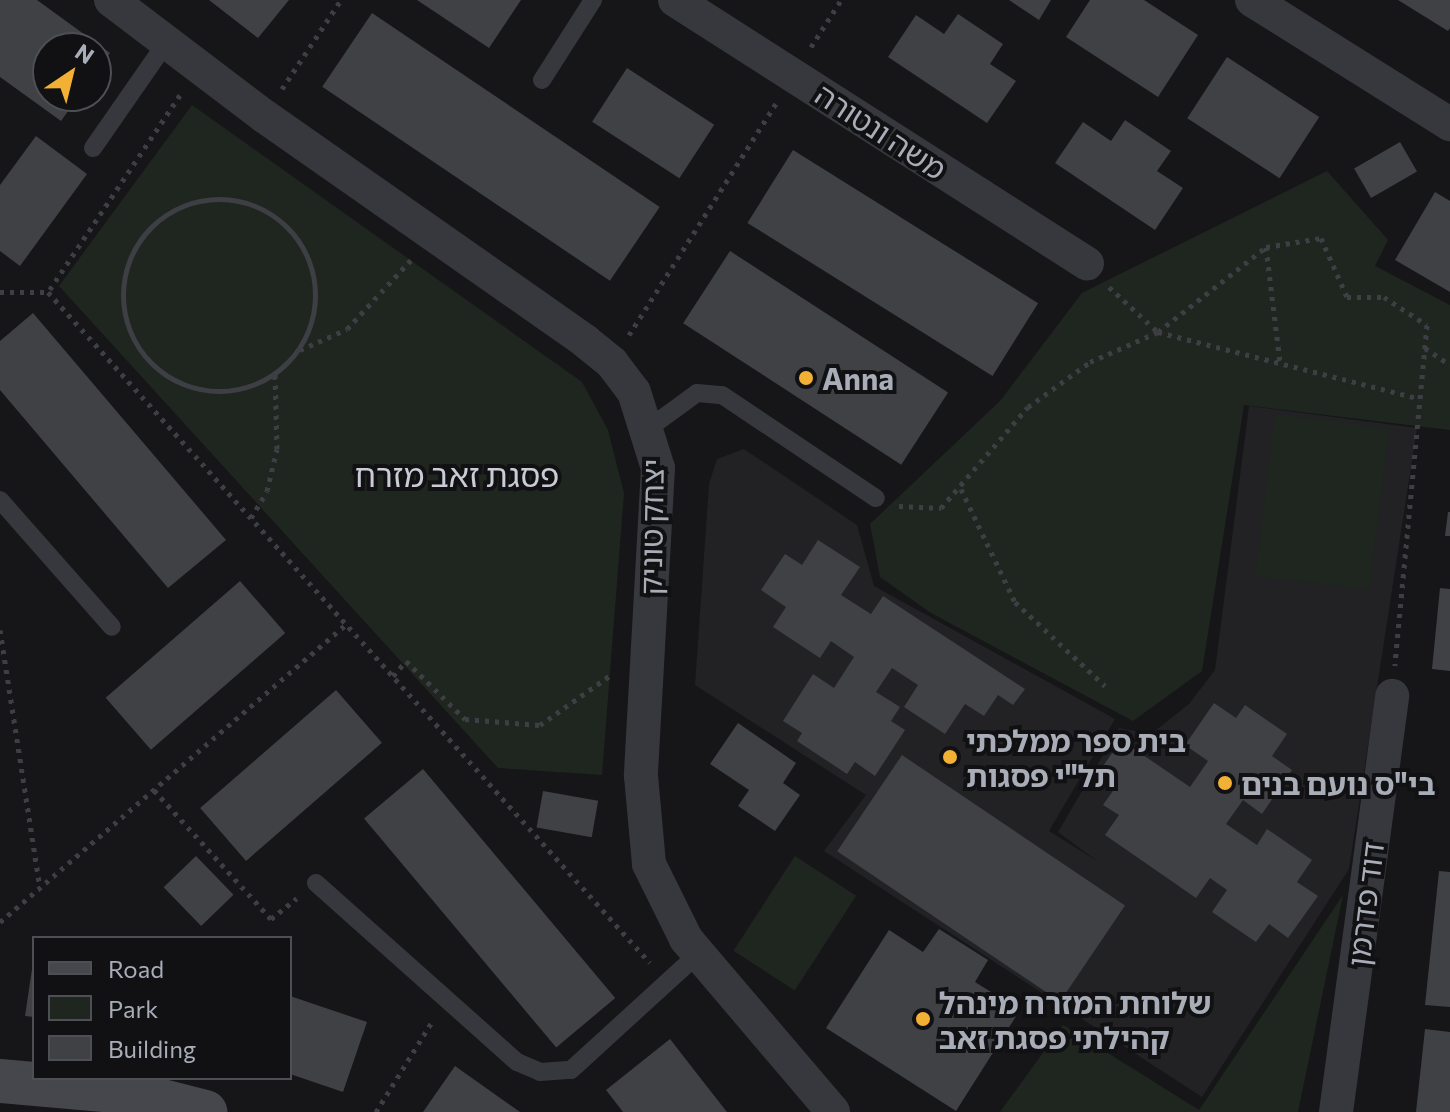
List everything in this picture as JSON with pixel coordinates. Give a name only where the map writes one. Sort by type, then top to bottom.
[{"type":"street","name":"יצחק טוניק","points":[[111,0],[264,116],[612,363],[634,392],[649,428],[658,468],[641,776],[649,864],[663,900],[698,954],[833,1112]]},
{"type":"street","name":"משה ונטורה","points":[[675,0],[1087,263]]},
{"type":"street","points":[[1252,0],[1450,124]]},
{"type":"street","name":"דוד פדרמן","points":[[1336,1112],[1392,696]]},
{"type":"street","points":[[0,1081],[127,1092],[205,1112]]},
{"type":"lane","points":[[542,80],[593,0]]},
{"type":"lane","points":[[93,148],[166,43]]},
{"type":"lane","points":[[649,428],[697,393],[722,395],[876,498]]},
{"type":"lane","points":[[0,500],[112,627]]},
{"type":"lane","points":[[316,883],[517,1062],[540,1072],[571,1070],[698,954]]},
{"type":"path","points":[[264,116],[341,0]]},
{"type":"path","points":[[612,363],[841,0]]},
{"type":"path","points":[[48,292],[199,68]]},
{"type":"path","points":[[299,351],[313,320],[316,286],[306,254],[280,219],[249,203],[216,198],[183,204],[154,222],[132,249],[122,281],[124,315],[136,346],[156,369],[185,386],[218,392],[252,386],[275,374],[299,351],[347,329],[433,235]]},
{"type":"path","points":[[876,498],[910,509],[941,508],[961,489],[1028,407],[1090,362],[1158,332],[1266,247],[1321,238],[1347,297],[1384,297],[1427,325],[1392,696]]},
{"type":"path","points":[[1266,247],[1280,363]]},
{"type":"path","points":[[1087,263],[1135,316],[1158,332],[1420,399]]},
{"type":"path","points":[[0,292],[48,292],[668,983]]},
{"type":"path","points":[[1425,348],[1450,365]]},
{"type":"path","points":[[251,518],[267,491],[277,449],[275,374]]},
{"type":"path","points":[[961,489],[1015,602],[1105,686]]},
{"type":"path","points":[[0,922],[346,624]]},
{"type":"path","points":[[0,630],[40,887]]},
{"type":"path","points":[[392,676],[406,661],[465,719],[540,725],[648,647]]},
{"type":"path","points":[[154,790],[271,919],[316,883]]},
{"type":"path","points":[[376,1112],[446,999]]},
{"type":"shaded area","points":[[1249,406],[1417,428],[1349,869],[1202,1097],[824,851],[866,795],[695,685],[709,484],[717,459],[744,449],[857,525],[874,586],[1115,719],[1049,831],[1097,861],[1058,832],[1119,728],[1151,734],[1189,704],[1215,670]]},
{"type":"green space","points":[[192,105],[582,382],[608,430],[624,493],[602,775],[498,768],[59,286]]},
{"type":"green space","points":[[1327,171],[1388,240],[1375,266],[1450,305],[1450,430],[1244,405],[1202,671],[1133,721],[931,613],[880,577],[870,524],[1000,401],[1082,293]]},
{"type":"green space","points":[[1275,414],[1389,428],[1369,590],[1255,576]]},
{"type":"green space","points":[[795,856],[856,896],[795,991],[733,951]]},
{"type":"green space","points":[[1343,895],[1298,1112],[1000,1112],[1063,1025],[1199,1110]]},
{"type":"building","points":[[0,0],[37,0],[81,32],[32,32],[32,100],[0,77]]},
{"type":"building","points":[[209,0],[289,0],[258,38]]},
{"type":"building","points":[[417,0],[521,0],[489,48]]},
{"type":"building","points":[[1009,0],[1051,0],[1039,20]]},
{"type":"building","points":[[1090,0],[1144,0],[1198,35],[1158,97],[1066,37]]},
{"type":"building","points":[[1398,0],[1450,0],[1450,28],[1448,31]]},
{"type":"building","points":[[372,13],[660,207],[610,281],[322,87]]},
{"type":"building","points":[[958,14],[1003,44],[990,64],[1016,81],[987,123],[888,57],[916,15],[944,34]]},
{"type":"building","points":[[1227,57],[1319,117],[1279,178],[1187,118]]},
{"type":"building","points":[[627,68],[714,125],[679,178],[592,122]]},
{"type":"building","points":[[49,112],[67,112],[61,121]]},
{"type":"building","points":[[1125,120],[1171,151],[1157,171],[1183,188],[1155,230],[1055,163],[1083,122],[1111,141]]},
{"type":"building","points":[[36,136],[87,174],[20,266],[0,251],[0,185]]},
{"type":"building","points":[[1400,142],[1417,171],[1371,198],[1354,168]]},
{"type":"building","points":[[793,150],[1038,303],[993,376],[747,223]]},
{"type":"building","points":[[1435,192],[1450,201],[1450,292],[1395,260]]},
{"type":"building","points":[[730,251],[948,393],[901,465],[683,323]]},
{"type":"building","points":[[33,313],[226,540],[168,588],[0,390],[0,341]]},
{"type":"building","points":[[1448,512],[1450,536],[1445,536]]},
{"type":"building","points":[[818,540],[860,567],[841,595],[871,614],[883,596],[1025,689],[1013,705],[998,695],[984,716],[965,704],[945,734],[904,707],[918,685],[892,668],[876,692],[900,707],[891,721],[905,730],[875,776],[855,762],[847,774],[797,741],[802,733],[783,721],[813,674],[834,688],[854,657],[831,641],[820,658],[773,627],[786,607],[761,590],[785,554],[802,565]]},
{"type":"building","points":[[240,581],[285,633],[151,750],[106,698]]},
{"type":"building","points":[[1440,588],[1450,589],[1450,671],[1432,669]]},
{"type":"building","points":[[336,690],[382,743],[246,861],[200,808]]},
{"type":"building","points":[[1214,703],[1236,718],[1245,705],[1287,734],[1272,756],[1292,770],[1262,814],[1243,800],[1226,824],[1257,845],[1267,829],[1312,860],[1297,882],[1318,896],[1288,938],[1269,924],[1256,942],[1212,912],[1227,890],[1210,878],[1196,898],[1105,835],[1119,815],[1103,805],[1117,785],[1099,772],[1121,740],[1190,787],[1208,761],[1185,745]]},
{"type":"building","points":[[738,723],[796,763],[783,783],[800,795],[775,831],[738,806],[749,790],[710,764]]},
{"type":"building","points":[[902,755],[1125,905],[1060,1002],[837,851]]},
{"type":"building","points":[[423,769],[615,998],[556,1048],[364,818]]},
{"type":"building","points":[[543,791],[598,801],[592,837],[537,827]]},
{"type":"building","points":[[196,856],[234,895],[201,926],[164,887]]},
{"type":"building","points":[[1439,871],[1450,872],[1450,1007],[1425,1005]]},
{"type":"building","name":"שלוחת המזרח מינהל קהילתי פסגת זאב","points":[[939,929],[988,960],[975,982],[1020,1010],[956,1111],[826,1028],[889,930],[923,952]]},
{"type":"building","points":[[32,969],[32,1017],[25,1016]]},
{"type":"building","points":[[292,997],[367,1022],[343,1092],[292,1075]]},
{"type":"building","points":[[1425,1029],[1450,1032],[1450,1112],[1416,1112]]},
{"type":"building","points":[[670,1039],[727,1112],[623,1112],[606,1090]]},
{"type":"building","points":[[455,1066],[520,1112],[423,1112]]},
{"type":"place","name":"Anna","points":[[806,378]]},
{"type":"place","name":"בית ספר ממלכתי תל\"י פסגות","points":[[950,757]]},
{"type":"place","name":"בי\"ס נועם בנים","points":[[1225,783]]},
{"type":"place","name":"שלוחת המזרח מינהל קהילתי פסגת זאב","points":[[923,1019]]},
{"type":"district","name":"פסגת זאב מזרח","points":[[457,474]]}]
